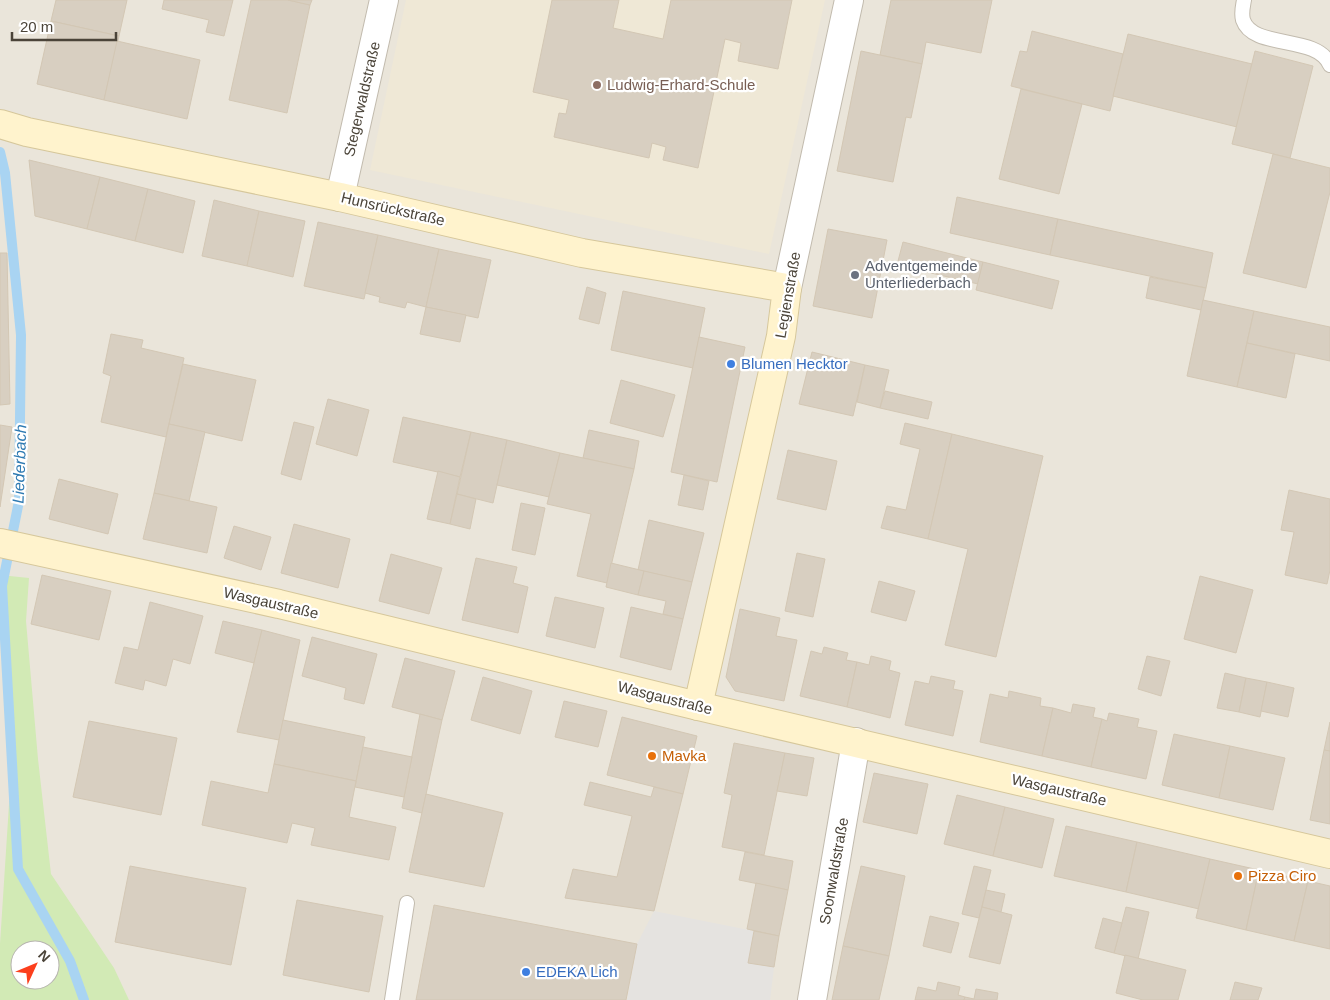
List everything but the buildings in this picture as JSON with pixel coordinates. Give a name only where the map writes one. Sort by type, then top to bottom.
[{"type":"street","name":"Stegerwaldstraße","points":[[340,197],[384,0]]},
{"type":"street","name":"Legienstraße","points":[[698,706],[781,336],[787,288],[849,0]]},
{"type":"street","name":"Hunsrückstraße","points":[[0,124],[27,132],[340,197],[582,253],[787,288]]},
{"type":"street","name":"Wasgaustraße","points":[[0,543],[279,604],[698,706],[1330,854]]},
{"type":"street","name":"Soonwaldstraße","points":[[812,1000],[856,742]]},
{"type":"lane","points":[[1244,0],[1243,20],[1248,28],[1258,34],[1311,49],[1321,54],[1330,66]]},
{"type":"lane","points":[[392,1000],[407,903]]},
{"type":"shaded area","points":[[0,0],[1330,0],[1330,1000],[0,1000]]},
{"type":"shaded area","name":"Ludwig-Erhard-Schule","points":[[406,0],[825,0],[769,254],[370,170]]},
{"type":"shaded area","points":[[654,911],[754,931],[749,963],[774,967],[770,1000],[627,1000],[637,944]]},
{"type":"green space","points":[[0,575],[29,578],[26,621],[38,759],[51,874],[114,968],[129,1000],[0,1000],[0,944],[12,758],[0,627]]},
{"type":"waterway","name":"Liederbach","points":[[0,152],[5,173],[21,335],[19,501],[2,586],[18,869],[70,961],[84,1000]]},
{"type":"place","name":"Ludwig-Erhard-Schule","points":[[597,85]]},
{"type":"place","name":"Adventgemeinde Unterliederbach","points":[[855,275]]},
{"type":"place","name":"Blumen Hecktor","points":[[731,364]]},
{"type":"place","name":"Mavka","points":[[652,756]]},
{"type":"place","name":"Pizza Ciro","points":[[1238,876]]},
{"type":"place","name":"EDEKA Lich","points":[[526,972]]}]
